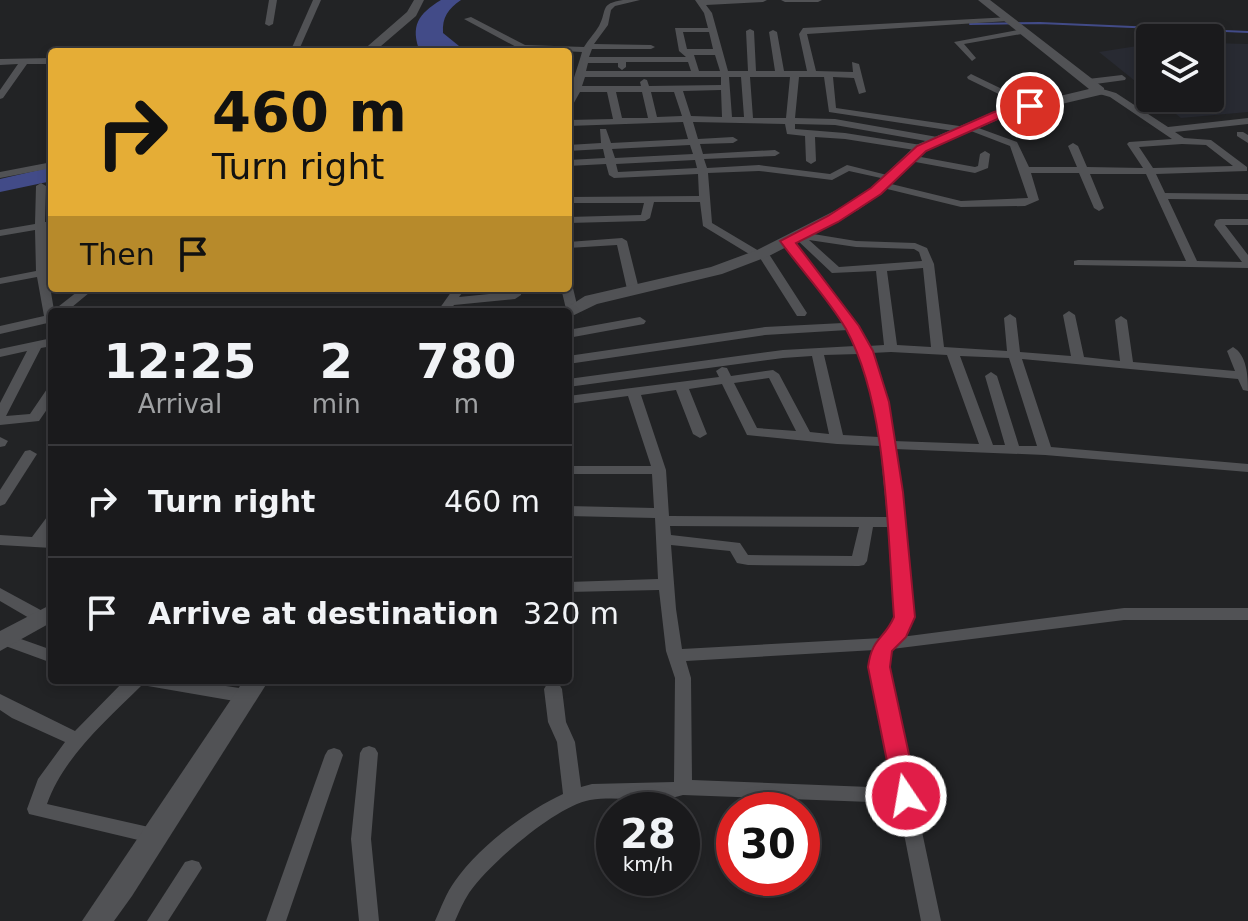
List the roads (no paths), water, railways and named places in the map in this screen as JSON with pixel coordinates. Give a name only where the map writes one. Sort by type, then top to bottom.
[{"type":"main road","points":[[372,48],[412,14],[419,0]]},
{"type":"main road","points":[[983,0],[1094,86]]},
{"type":"main road","points":[[572,310],[591,300],[716,271],[760,254],[833,219],[886,181],[916,153],[998,115],[1094,86]]},
{"type":"main road","points":[[2,641],[47,615]]},
{"type":"main road","points":[[97,921],[252,688]]},
{"type":"street","points":[[269,24],[273,0]]},
{"type":"street","points":[[296,48],[317,0]]},
{"type":"street","points":[[636,0],[613,4],[607,9],[604,25],[587,52],[574,88],[725,87]]},
{"type":"street","points":[[700,2],[763,0]]},
{"type":"street","points":[[785,0],[818,0]]},
{"type":"street","points":[[700,2],[708,13],[725,74],[727,119]]},
{"type":"street","points":[[468,19],[523,47],[536,48]]},
{"type":"street","points":[[812,74],[803,34],[806,30],[1008,19]]},
{"type":"street","points":[[696,75],[691,56],[683,51],[678,30],[711,30]]},
{"type":"street","points":[[749,121],[750,31]]},
{"type":"street","points":[[972,58],[958,42],[1024,31]]},
{"type":"street","points":[[773,32],[780,74]]},
{"type":"street","points":[[587,52],[651,47]]},
{"type":"street","points":[[572,51],[622,60],[718,52]]},
{"type":"street","points":[[622,60],[622,75]]},
{"type":"street","points":[[0,96],[25,61]]},
{"type":"street","points":[[0,62],[48,61]]},
{"type":"street","points":[[855,64],[862,92]]},
{"type":"street","points":[[581,74],[857,75]]},
{"type":"street","points":[[794,74],[796,86],[790,132],[867,139],[975,170],[983,168],[985,154]]},
{"type":"street","points":[[603,131],[614,175],[759,168],[832,177],[847,168],[961,204],[1025,203],[1034,200],[1014,144],[968,129],[832,110],[828,74]]},
{"type":"street","points":[[643,75],[653,120]]},
{"type":"street","points":[[971,77],[1030,106]]},
{"type":"street","points":[[1094,86],[1122,78]]},
{"type":"street","points":[[1094,86],[1113,95],[1182,141]]},
{"type":"street","points":[[611,88],[618,121]]},
{"type":"street","points":[[678,89],[699,158],[710,227],[760,254],[801,313]]},
{"type":"street","points":[[572,123],[687,119],[846,122],[943,141]]},
{"type":"street","points":[[1167,130],[1248,121]]},
{"type":"street","points":[[810,133],[811,161]]},
{"type":"street","points":[[572,148],[733,140]]},
{"type":"street","points":[[1193,264],[1150,171],[1132,144],[1208,142],[1245,168]]},
{"type":"street","points":[[1073,146],[1099,208]]},
{"type":"street","points":[[572,163],[775,153]]},
{"type":"street","points":[[0,175],[48,166]]},
{"type":"street","points":[[1025,170],[1245,168]]},
{"type":"street","points":[[0,281],[47,272],[41,186]]},
{"type":"street","points":[[1162,196],[1248,197]]},
{"type":"street","points":[[572,220],[645,218],[650,199]]},
{"type":"street","points":[[572,200],[704,199]]},
{"type":"street","points":[[1248,222],[1220,222],[1219,225],[1248,264]]},
{"type":"street","points":[[0,233],[46,225]]},
{"type":"street","points":[[796,237],[922,248],[928,264],[938,352]]},
{"type":"street","points":[[796,237],[836,271],[928,264]]},
{"type":"street","points":[[796,237],[852,326],[864,351],[880,402],[896,522],[904,617],[898,632],[881,648],[879,667],[931,921]]},
{"type":"street","points":[[572,245],[622,241],[633,289]]},
{"type":"street","points":[[1078,263],[1248,264]]},
{"type":"street","points":[[881,267],[891,348]]},
{"type":"street","points":[[64,308],[84,292]]},
{"type":"street","points":[[446,307],[515,295],[515,292]]},
{"type":"street","points":[[1069,315],[1078,360]]},
{"type":"street","points":[[1010,318],[1014,355],[1045,451]]},
{"type":"street","points":[[0,330],[48,319]]},
{"type":"street","points":[[1121,320],[1127,365]]},
{"type":"street","points":[[572,333],[640,321]]},
{"type":"street","points":[[572,359],[765,331],[852,326]]},
{"type":"street","points":[[0,353],[48,343]]},
{"type":"street","points":[[35,347],[0,418],[34,418],[48,398]]},
{"type":"street","points":[[572,382],[817,352],[891,348],[1078,360],[1246,380]]},
{"type":"street","points":[[1233,351],[1246,380]]},
{"type":"street","points":[[817,352],[837,440]]},
{"type":"street","points":[[953,353],[988,449]]},
{"type":"street","points":[[719,364],[752,432],[1248,468]]},
{"type":"street","points":[[572,399],[773,374],[804,434]]},
{"type":"street","points":[[991,376],[1013,450]]},
{"type":"street","points":[[681,385],[700,434]]},
{"type":"street","points":[[633,391],[659,470],[675,656],[683,678],[683,787]]},
{"type":"street","points":[[0,501],[30,454]]},
{"type":"street","points":[[572,470],[659,470]]},
{"type":"street","points":[[572,511],[664,517],[896,522]]},
{"type":"street","points":[[665,539],[735,547],[742,559],[748,560],[859,561],[867,522]]},
{"type":"street","points":[[0,540],[44,542]]},
{"type":"street","points":[[572,587],[667,584]]},
{"type":"street","points":[[0,594],[47,615]]},
{"type":"street","points":[[675,656],[885,644],[1040,627],[1124,614],[1248,614]]},
{"type":"street","points":[[2,641],[48,656]]},
{"type":"street","points":[[132,684],[77,740],[45,784],[36,809],[155,836]]},
{"type":"street","points":[[199,684],[252,688]]},
{"type":"street","points":[[553,689],[557,722],[566,742],[573,798]]},
{"type":"street","points":[[0,701],[18,713],[77,740]]},
{"type":"street","points":[[369,753],[361,839],[369,921]]},
{"type":"street","points":[[276,921],[334,755]]},
{"type":"street","points":[[445,921],[461,889],[488,859],[535,819],[588,792],[669,791],[683,787],[906,796]]},
{"type":"street","points":[[157,921],[192,868]]},
{"type":"water","points":[[441,0],[461,0],[447,14],[443,27],[443,33],[459,48],[419,48],[416,28],[427,10]]},
{"type":"water","points":[[48,168],[48,182],[0,192],[0,179]]},
{"type":"waterway","points":[[970,24],[1040,23],[1248,32]]}]
